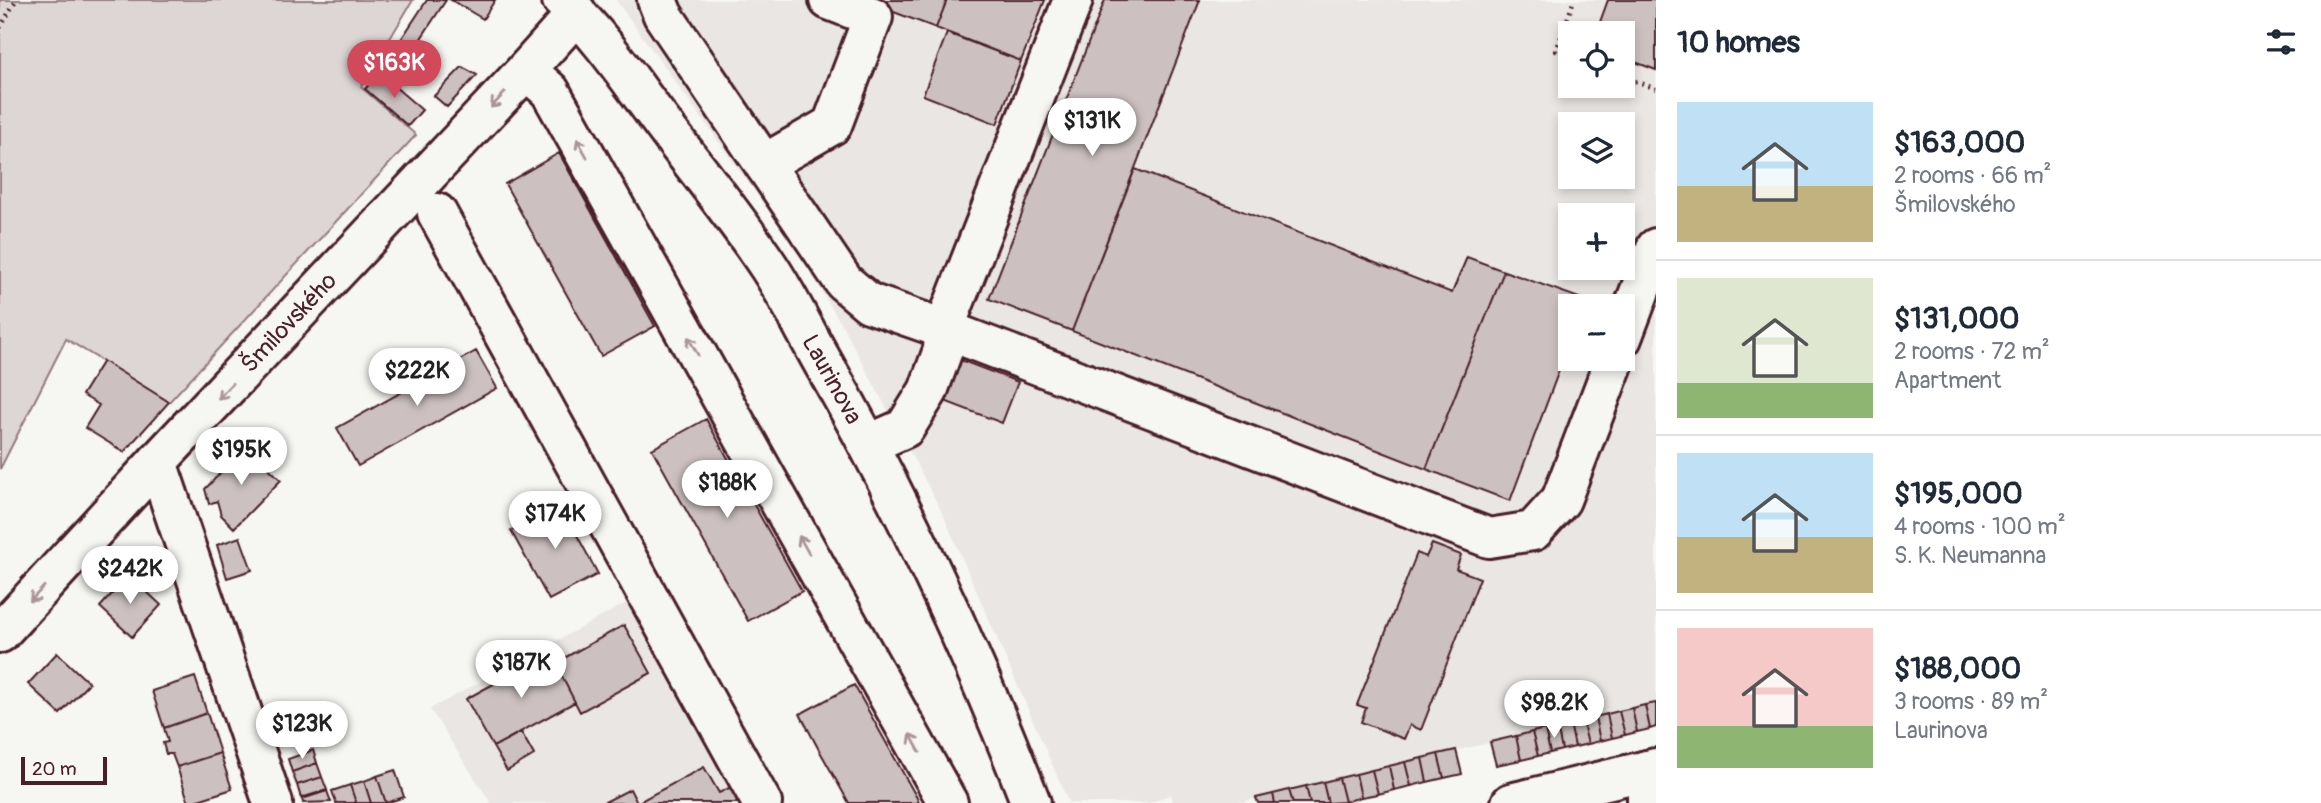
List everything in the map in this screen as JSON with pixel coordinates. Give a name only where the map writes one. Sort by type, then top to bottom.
[{"type":"street","points":[[657,0],[663,15],[844,282],[869,303],[944,329],[1489,538],[1533,531],[1561,500],[1610,371]]},
{"type":"street","points":[[764,164],[832,125],[873,16],[829,0]]},
{"type":"street","points":[[869,444],[905,428],[928,391],[943,350],[944,329],[1073,0]]},
{"type":"street","name":"Šmilovského","points":[[0,633],[526,70],[569,7]]},
{"type":"street","name":"Laurinova","points":[[569,7],[731,213],[770,269],[869,444],[996,715],[1031,803]]},
{"type":"street","points":[[526,70],[550,91],[948,803]]},
{"type":"street","points":[[436,213],[762,803]]},
{"type":"street","points":[[1635,304],[1656,248]]},
{"type":"street","points":[[157,462],[273,803]]},
{"type":"street","points":[[1511,803],[1650,780]]},
{"type":"path","points":[[0,28],[16,0]]},
{"type":"path","points":[[1567,21],[1574,0]]},
{"type":"path","points":[[1635,81],[1656,89]]},
{"type":"shaded area","points":[[0,0],[413,0],[361,87],[416,135],[169,402],[66,339],[0,469]]},
{"type":"shaded area","points":[[616,0],[1656,0],[1656,703],[1241,802],[1173,803],[1171,794],[1149,803],[1069,803],[942,512],[845,330],[795,247]]},
{"type":"shaded area","points":[[638,597],[752,803],[491,803],[430,709]]},
{"type":"building","points":[[427,0],[446,0],[392,83],[379,73]]},
{"type":"building","points":[[451,0],[495,0],[483,19]]},
{"type":"building","points":[[862,0],[947,0],[936,28]]},
{"type":"building","points":[[947,0],[1045,0],[1021,61],[936,28]]},
{"type":"building","points":[[1105,0],[1200,0],[1072,331],[989,299]]},
{"type":"building","points":[[1608,0],[1656,0],[1656,70],[1635,62],[1635,21],[1600,21]]},
{"type":"building","points":[[947,33],[1021,61],[997,124],[923,95]]},
{"type":"building","points":[[462,67],[477,75],[447,107],[434,96]]},
{"type":"building","points":[[379,73],[422,110],[408,126],[365,89]]},
{"type":"building","points":[[559,153],[655,326],[601,356],[505,184]]},
{"type":"building","points":[[1135,169],[1452,293],[1467,257],[1504,271],[1426,469],[1072,331]]},
{"type":"building","points":[[1504,271],[1568,294],[1558,294],[1559,371],[1510,501],[1426,469]]},
{"type":"building","points":[[476,351],[497,388],[358,466],[337,428]]},
{"type":"building","points":[[950,356],[1018,382],[1002,423],[934,397]]},
{"type":"building","points":[[103,361],[169,402],[124,452],[85,428],[99,405],[82,395]]},
{"type":"building","points":[[706,419],[802,591],[748,621],[652,449]]},
{"type":"building","points":[[246,446],[281,480],[234,528],[221,515],[217,501],[209,504],[205,489]]},
{"type":"building","points":[[562,497],[569,511],[565,513],[598,574],[549,600],[511,531],[560,504],[557,500]]},
{"type":"building","points":[[240,537],[252,570],[227,578],[217,545]]},
{"type":"building","points":[[1432,544],[1461,555],[1456,569],[1480,578],[1421,730],[1410,725],[1404,739],[1361,722],[1366,708],[1357,705],[1417,553],[1426,557]]},
{"type":"building","points":[[129,575],[161,605],[132,637],[100,607]]},
{"type":"building","points":[[624,625],[651,673],[580,712],[555,663]]},
{"type":"building","points":[[57,653],[89,683],[60,714],[28,684]]},
{"type":"building","points":[[550,653],[575,702],[493,747],[466,699]]},
{"type":"building","points":[[195,677],[207,713],[164,728],[152,691]]},
{"type":"building","points":[[854,685],[919,803],[849,803],[818,748],[800,714]]},
{"type":"building","points":[[1656,703],[1656,727],[1650,729],[1645,705]]},
{"type":"building","points":[[1645,705],[1650,729],[1637,732],[1632,708]]},
{"type":"building","points":[[1632,708],[1637,732],[1625,735],[1619,711]]},
{"type":"building","points":[[1619,711],[1625,735],[1612,738],[1607,714]]},
{"type":"building","points":[[207,713],[220,753],[177,767],[172,754],[166,754],[163,743],[168,742],[164,728]]},
{"type":"building","points":[[1607,714],[1612,738],[1600,741],[1595,717]]},
{"type":"building","points":[[1595,717],[1600,741],[1588,744],[1582,720]]},
{"type":"building","points":[[1582,720],[1588,744],[1575,747],[1570,723]]},
{"type":"building","points":[[1570,723],[1575,747],[1562,750],[1557,726]]},
{"type":"building","points":[[1557,726],[1562,750],[1550,753],[1545,729]]},
{"type":"building","points":[[1545,729],[1550,753],[1538,756],[1532,732]]},
{"type":"building","points":[[521,732],[534,755],[507,771],[493,747]]},
{"type":"building","points":[[1532,732],[1538,756],[1521,760],[1516,736]]},
{"type":"building","points":[[1516,736],[1521,760],[1496,765],[1490,742]]},
{"type":"building","points":[[313,750],[317,763],[292,772],[288,759]]},
{"type":"building","points":[[1456,750],[1462,774],[1444,778],[1438,754]]},
{"type":"building","points":[[220,753],[232,789],[189,803],[177,767]]},
{"type":"building","points":[[1438,754],[1444,778],[1427,782],[1422,758]]},
{"type":"building","points":[[1422,758],[1427,782],[1411,786],[1405,762]]},
{"type":"building","points":[[1405,762],[1411,786],[1394,790],[1389,766]]},
{"type":"building","points":[[317,763],[322,777],[297,785],[292,772]]},
{"type":"building","points":[[1389,766],[1394,790],[1378,794],[1372,770]]},
{"type":"building","points":[[704,767],[719,793],[733,786],[742,803],[637,803]]},
{"type":"building","points":[[395,770],[404,797],[386,803],[377,776]]},
{"type":"building","points":[[1372,770],[1378,794],[1361,797],[1356,774]]},
{"type":"building","points":[[1356,774],[1361,797],[1345,802],[1339,778]]},
{"type":"building","points":[[377,776],[386,803],[371,803],[364,781]]},
{"type":"building","points":[[322,777],[327,790],[301,798],[297,785]]},
{"type":"building","points":[[1339,778],[1345,802],[1328,803],[1323,782]]},
{"type":"building","points":[[364,781],[371,803],[356,803],[350,785]]},
{"type":"building","points":[[1323,782],[1328,803],[1310,803],[1306,786]]},
{"type":"building","points":[[350,785],[356,803],[336,803],[332,791]]},
{"type":"building","points":[[1306,786],[1310,803],[1293,803],[1289,790]]},
{"type":"building","points":[[630,789],[637,803],[603,803]]},
{"type":"building","points":[[1289,790],[1293,803],[1275,803],[1273,794]]},
{"type":"building","points":[[327,791],[331,802],[303,803],[302,799]]},
{"type":"building","points":[[1273,794],[1275,803],[1258,803],[1256,798]]}]
